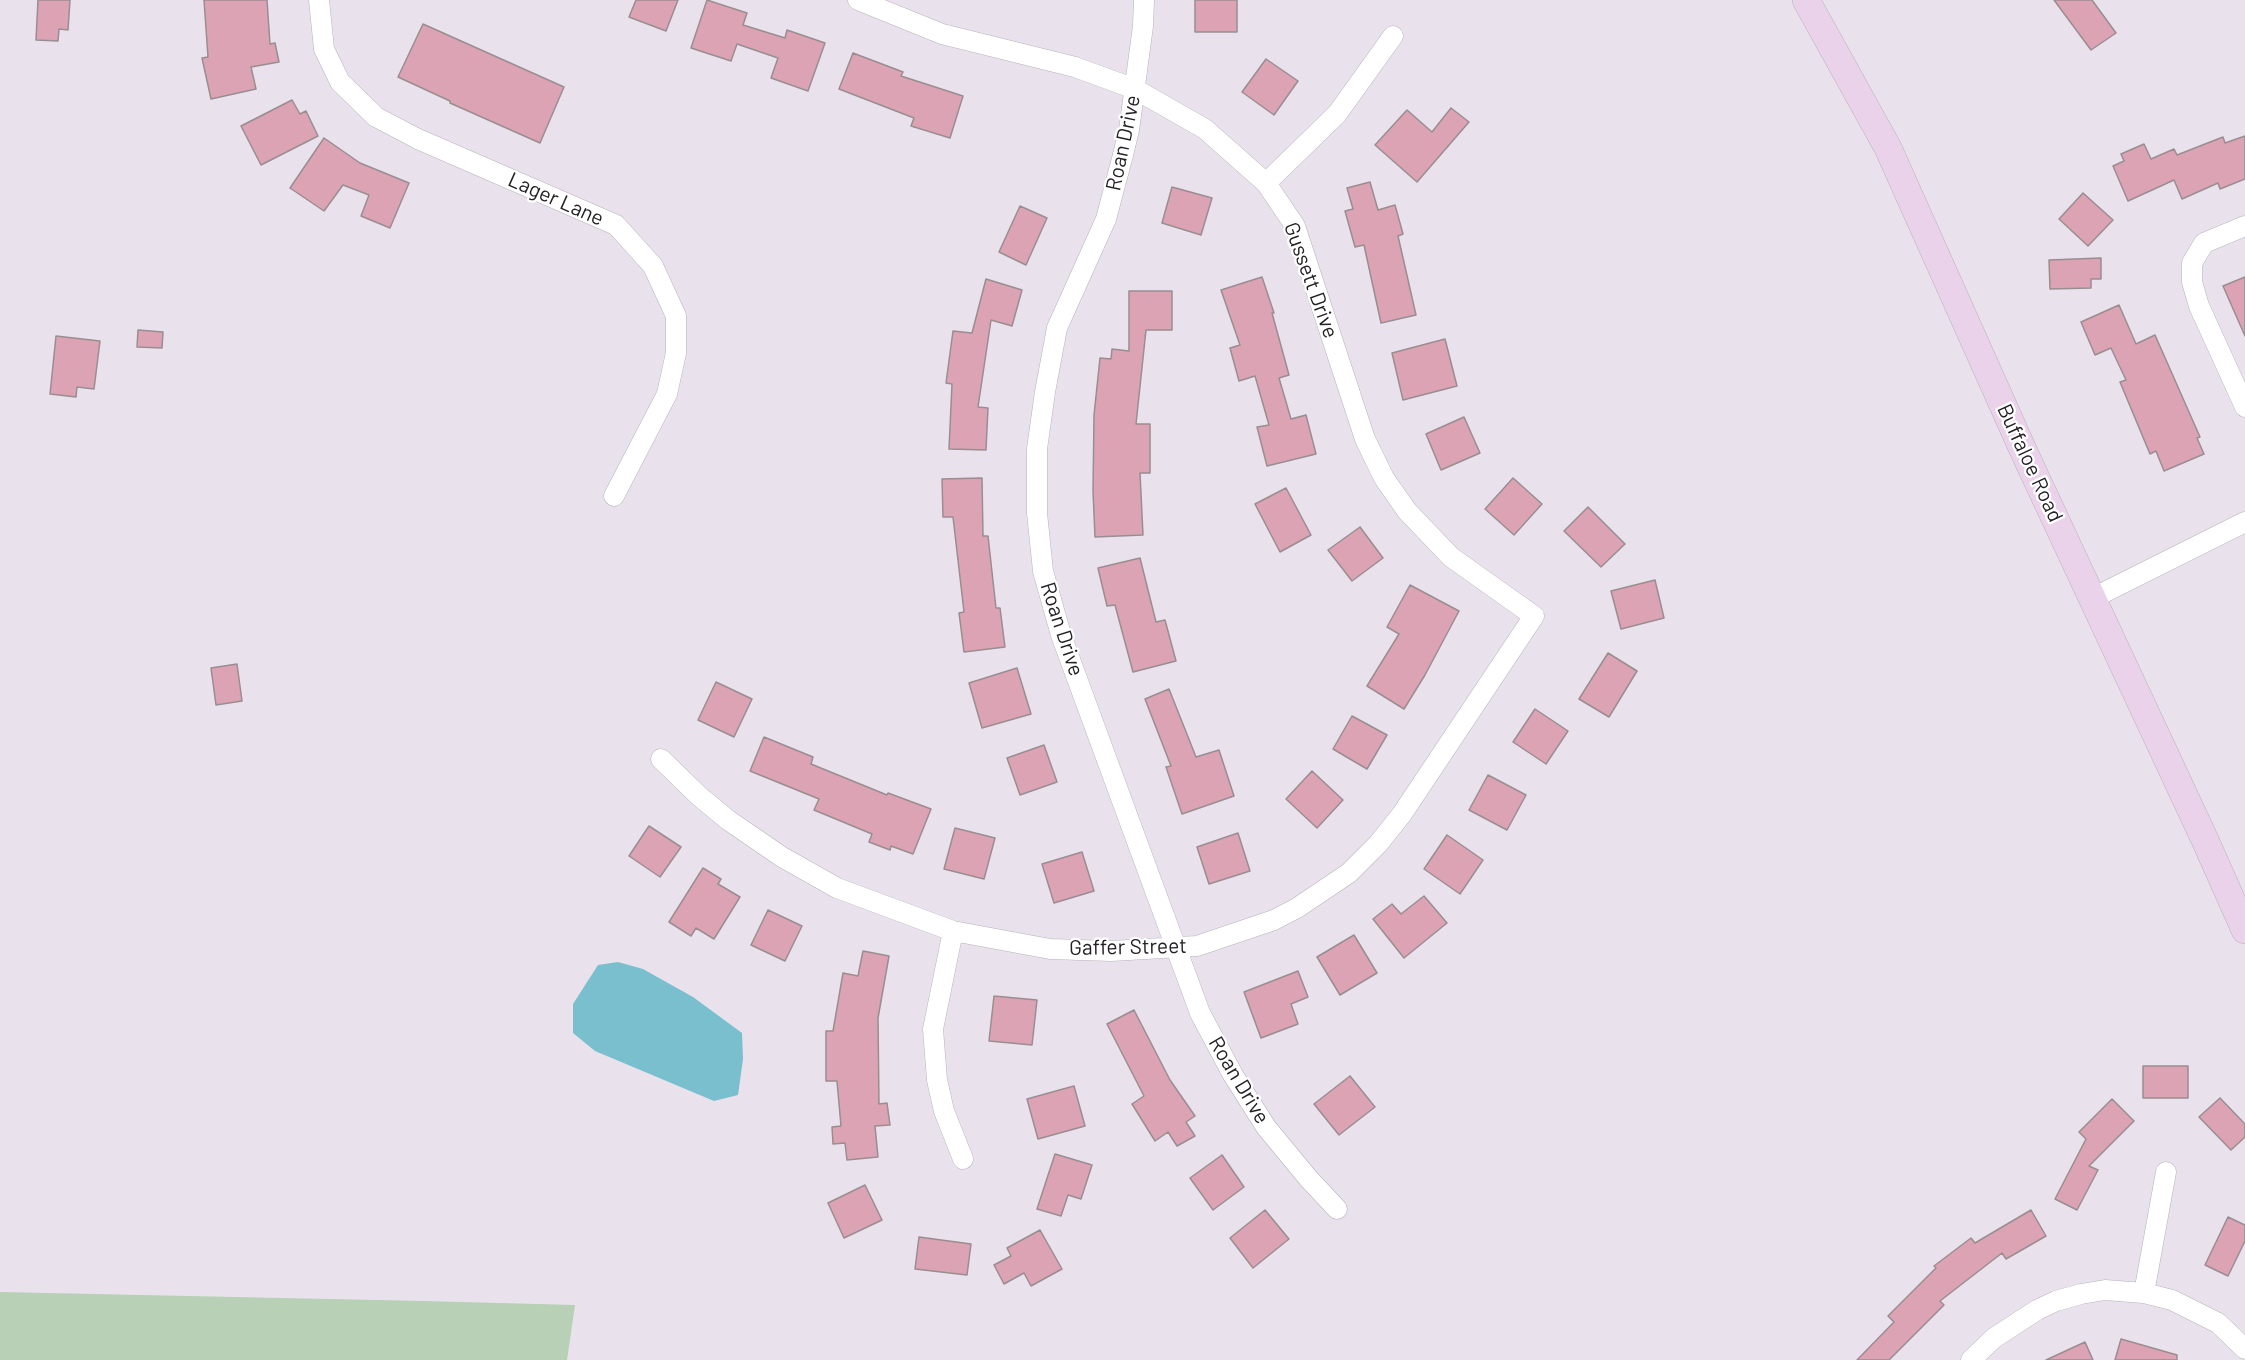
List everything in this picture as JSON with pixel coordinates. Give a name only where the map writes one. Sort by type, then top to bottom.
[{"type":"street","name":"Lager Lane","points":[[319,0],[324,49],[340,82],[376,117],[418,139],[616,225],[653,266],[676,316],[676,353],[667,394],[614,496]]},
{"type":"street","name":"Gussett Drive","points":[[858,0],[942,34],[1075,67],[1135,89],[1205,129],[1266,183],[1295,226],[1365,439],[1384,478],[1407,511],[1451,557],[1534,616]]},
{"type":"street","name":"Roan Drive","points":[[1144,0],[1143,26],[1129,130],[1106,219],[1057,328],[1037,449],[1037,513],[1043,572],[1061,635],[1200,1013],[1233,1075],[1266,1127],[1337,1209]]},
{"type":"street","name":"Buffaloe Road","points":[[1806,0],[1888,148],[2023,450],[2245,930]]},
{"type":"street","points":[[1266,183],[1337,114],[1393,36]]},
{"type":"street","points":[[2245,226],[2204,243],[2192,263],[2192,282],[2199,306],[2245,407]]},
{"type":"street","points":[[2092,598],[2245,522]]},
{"type":"street","name":"Gaffer Street","points":[[661,759],[728,820],[782,857],[837,888],[953,931],[1050,949],[1111,951],[1197,946],[1274,920],[1306,903],[1349,873],[1378,844],[1402,814],[1534,616]]},
{"type":"street","points":[[953,931],[933,1029],[939,1091],[944,1111],[963,1159]]},
{"type":"street","points":[[2144,1293],[2166,1172]]},
{"type":"street","points":[[1971,1360],[1994,1338],[2018,1320],[2056,1301],[2106,1290],[2144,1293],[2172,1300],[2218,1323],[2245,1349]]},
{"type":"green space","points":[[0,1292],[575,1305],[567,1360],[0,1360]]},
{"type":"water","points":[[618,962],[643,969],[693,997],[742,1033],[743,1059],[738,1095],[714,1101],[595,1051],[573,1033],[573,1004],[598,965]]},
{"type":"building","points":[[38,0],[70,0],[68,30],[59,29],[58,41],[36,40]]},
{"type":"building","points":[[204,0],[267,0],[270,44],[275,43],[279,62],[251,67],[256,89],[211,99],[202,58],[208,57]]},
{"type":"building","points":[[636,0],[678,0],[666,31],[629,17]]},
{"type":"building","points":[[707,0],[747,13],[743,25],[785,38],[787,30],[825,43],[808,91],[771,78],[778,58],[737,44],[731,61],[691,48]]},
{"type":"building","points":[[1195,0],[1237,0],[1237,32],[1195,32]]},
{"type":"building","points":[[2054,0],[2092,0],[2116,33],[2091,50]]},
{"type":"building","points":[[423,24],[564,87],[540,143],[398,77]]},
{"type":"building","points":[[853,53],[903,72],[901,76],[963,96],[950,138],[911,126],[914,118],[839,89]]},
{"type":"building","points":[[1266,59],[1298,81],[1274,115],[1242,92]]},
{"type":"building","points":[[292,100],[300,114],[306,111],[318,136],[261,165],[241,126]]},
{"type":"building","points":[[1451,108],[1469,122],[1417,182],[1375,145],[1407,110],[1432,132]]},
{"type":"building","points":[[2245,136],[2245,179],[2220,189],[2218,183],[2182,199],[2174,180],[2128,201],[2113,166],[2124,161],[2121,154],[2144,144],[2151,159],[2174,149],[2177,155],[2223,137],[2225,143]]},
{"type":"building","points":[[324,138],[360,163],[409,183],[390,228],[361,216],[369,195],[343,185],[324,211],[290,188]]},
{"type":"building","points":[[1370,182],[1378,210],[1395,205],[1403,234],[1398,236],[1416,315],[1381,323],[1364,245],[1355,247],[1345,211],[1353,209],[1347,188]]},
{"type":"building","points":[[1172,187],[1212,198],[1201,235],[1162,223]]},
{"type":"building","points":[[2083,193],[2113,220],[2088,246],[2059,219]]},
{"type":"building","points":[[1020,206],[1047,218],[1026,265],[999,252]]},
{"type":"building","points":[[2101,258],[2101,279],[2091,279],[2091,288],[2050,289],[2049,260]]},
{"type":"building","points":[[1262,277],[1274,313],[1272,313],[1289,375],[1279,378],[1291,419],[1306,415],[1316,454],[1267,466],[1257,427],[1269,425],[1255,376],[1239,381],[1230,348],[1240,345],[1221,290]]},
{"type":"building","points":[[2245,277],[2245,336],[2223,286]]},
{"type":"building","points":[[986,279],[1022,290],[1012,326],[991,320],[978,407],[988,408],[986,450],[949,449],[952,384],[946,383],[953,331],[972,333]]},
{"type":"building","points":[[1129,291],[1172,291],[1172,330],[1146,330],[1136,424],[1150,424],[1150,473],[1140,473],[1143,535],[1095,537],[1094,415],[1100,358],[1111,359],[1112,349],[1129,351]]},
{"type":"building","points":[[2119,305],[2136,344],[2155,335],[2200,437],[2197,438],[2204,454],[2164,471],[2156,451],[2150,454],[2120,382],[2126,380],[2111,348],[2095,355],[2081,322]]},
{"type":"building","points":[[138,330],[163,332],[162,348],[137,347]]},
{"type":"building","points":[[56,336],[100,341],[94,389],[77,387],[76,397],[50,394]]},
{"type":"building","points":[[1445,339],[1457,386],[1403,400],[1392,353]]},
{"type":"building","points":[[1464,417],[1480,453],[1441,470],[1426,434]]},
{"type":"building","points":[[982,478],[983,536],[988,536],[996,608],[1000,608],[1005,647],[964,652],[959,613],[964,612],[953,517],[943,517],[942,479]]},
{"type":"building","points":[[1513,478],[1542,504],[1514,535],[1485,509]]},
{"type":"building","points":[[1286,488],[1311,535],[1280,552],[1255,504]]},
{"type":"building","points":[[1588,507],[1625,544],[1601,567],[1564,531]]},
{"type":"building","points":[[1360,527],[1383,558],[1352,581],[1328,550]]},
{"type":"building","points":[[1140,558],[1156,622],[1165,620],[1176,661],[1133,672],[1115,605],[1107,606],[1098,568]]},
{"type":"building","points":[[1655,580],[1664,618],[1621,629],[1611,591]]},
{"type":"building","points":[[1410,585],[1459,611],[1404,709],[1367,686],[1399,634],[1387,627]]},
{"type":"building","points":[[1608,653],[1637,671],[1609,717],[1579,699]]},
{"type":"building","points":[[237,664],[242,701],[216,705],[211,668]]},
{"type":"building","points":[[1017,668],[1031,714],[982,728],[969,683]]},
{"type":"building","points":[[716,682],[752,699],[734,737],[698,720]]},
{"type":"building","points":[[1169,689],[1196,757],[1219,750],[1234,796],[1182,814],[1166,767],[1171,766],[1145,699]]},
{"type":"building","points":[[1535,709],[1568,731],[1546,764],[1513,742]]},
{"type":"building","points":[[1352,716],[1387,735],[1367,769],[1333,749]]},
{"type":"building","points":[[764,737],[813,757],[811,764],[887,795],[888,793],[931,809],[913,854],[891,846],[890,850],[869,842],[872,834],[814,810],[819,799],[750,771]]},
{"type":"building","points":[[1044,745],[1057,782],[1020,795],[1007,758]]},
{"type":"building","points":[[1312,771],[1343,800],[1317,828],[1286,799]]},
{"type":"building","points":[[1488,775],[1526,795],[1507,830],[1469,810]]},
{"type":"building","points":[[649,826],[681,847],[660,877],[629,856]]},
{"type":"building","points":[[955,828],[995,838],[984,879],[944,869]]},
{"type":"building","points":[[1238,833],[1250,871],[1209,884],[1197,847]]},
{"type":"building","points":[[1447,835],[1483,860],[1460,894],[1424,869]]},
{"type":"building","points":[[1082,852],[1094,891],[1054,903],[1042,864]]},
{"type":"building","points":[[703,868],[721,879],[718,884],[740,897],[714,939],[696,928],[691,936],[669,922]]},
{"type":"building","points":[[1424,896],[1447,923],[1404,958],[1373,919],[1392,904],[1401,914]]},
{"type":"building","points":[[768,910],[802,926],[785,961],[751,945]]},
{"type":"building","points":[[1354,935],[1377,973],[1340,995],[1317,957]]},
{"type":"building","points":[[863,951],[889,956],[878,1018],[879,1104],[887,1103],[890,1125],[875,1126],[878,1157],[847,1160],[845,1143],[833,1144],[832,1127],[841,1126],[837,1081],[826,1081],[826,1031],[833,1031],[843,973],[858,976]]},
{"type":"building","points":[[1298,971],[1308,997],[1291,1004],[1298,1024],[1261,1038],[1244,992]]},
{"type":"building","points":[[994,996],[1037,1000],[1032,1045],[989,1041]]},
{"type":"building","points":[[1134,1010],[1170,1080],[1195,1116],[1186,1122],[1195,1136],[1177,1146],[1168,1132],[1155,1141],[1132,1104],[1144,1096],[1107,1024]]},
{"type":"building","points":[[2143,1066],[2188,1066],[2188,1098],[2143,1098]]},
{"type":"building","points":[[1350,1076],[1375,1107],[1339,1135],[1314,1104]]},
{"type":"building","points":[[1074,1086],[1085,1126],[1038,1139],[1027,1099]]},
{"type":"building","points":[[2220,1098],[2245,1124],[2245,1137],[2231,1150],[2199,1117]]},
{"type":"building","points":[[2112,1099],[2134,1121],[2089,1166],[2098,1170],[2077,1210],[2055,1199],[2086,1139],[2079,1132]]},
{"type":"building","points":[[1055,1154],[1092,1165],[1081,1199],[1068,1195],[1061,1216],[1037,1209]]},
{"type":"building","points":[[1222,1155],[1244,1187],[1213,1210],[1190,1178]]},
{"type":"building","points":[[865,1185],[882,1220],[844,1238],[828,1203]]},
{"type":"building","points":[[1265,1210],[1289,1239],[1253,1268],[1230,1238]]},
{"type":"building","points":[[2031,1210],[2046,1236],[2006,1259],[2002,1253],[1940,1301],[1944,1305],[1889,1360],[1857,1360],[1894,1322],[1888,1316],[1936,1268],[1934,1266],[1971,1238],[1975,1243]]},
{"type":"building","points":[[2228,1217],[2245,1225],[2245,1241],[2228,1276],[2205,1265]]},
{"type":"building","points":[[1040,1230],[1062,1269],[1031,1286],[1024,1273],[1004,1284],[994,1265],[1011,1256],[1007,1248]]},
{"type":"building","points":[[919,1237],[971,1244],[967,1275],[915,1269]]},
{"type":"building","points":[[2121,1339],[2177,1355],[2177,1360],[2115,1360]]},
{"type":"building","points":[[2085,1342],[2093,1360],[2046,1360]]}]
